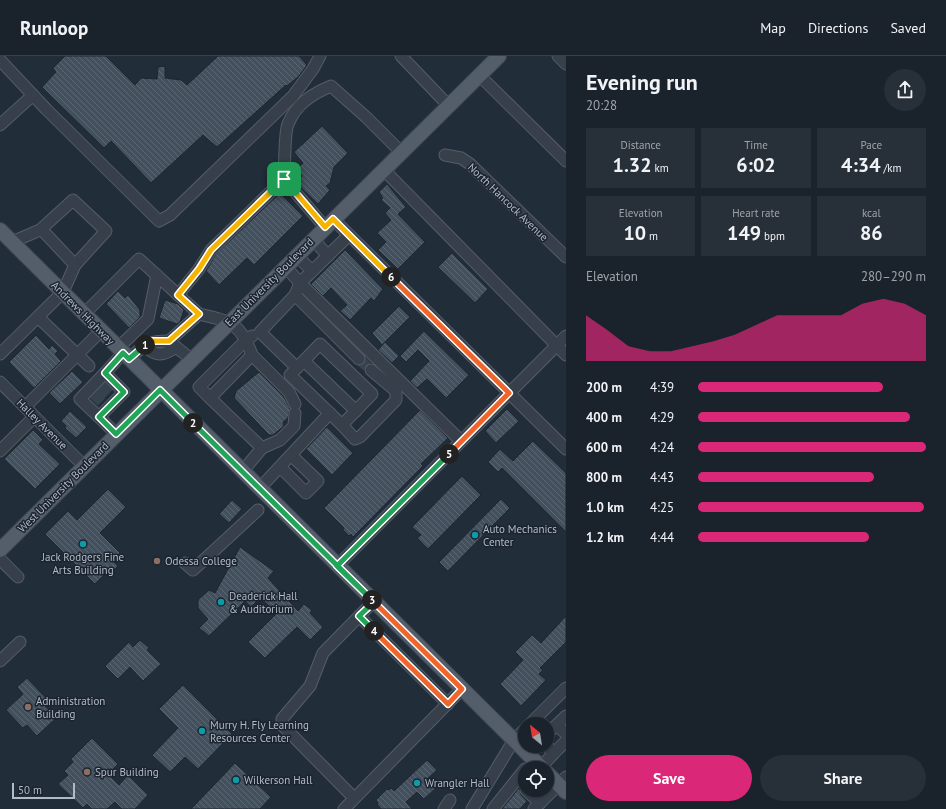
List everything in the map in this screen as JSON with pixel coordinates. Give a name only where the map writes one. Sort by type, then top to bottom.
[{"type":"main road","name":"East University Boulevard","points":[[160,390],[499,56]]},
{"type":"main road","name":"Andrews Highway","points":[[0,230],[259,489],[514,740],[531,761]]},
{"type":"main road","name":"West University Boulevard","points":[[0,550],[160,390]]},
{"type":"main road","name":"Andrews Highway","points":[[554,778],[563,784]]},
{"type":"street","points":[[0,60],[158,221],[170,215],[293,96],[313,69],[320,56]]},
{"type":"street","points":[[401,56],[448,105]]},
{"type":"street","points":[[558,56],[566,64]]},
{"type":"street","points":[[479,75],[566,161]]},
{"type":"street","points":[[178,295],[199,269],[211,250],[284,179],[287,125],[301,103],[316,92],[331,86],[366,117],[401,152]]},
{"type":"street","points":[[0,125],[33,95]]},
{"type":"street","name":"North Hancock Avenue","points":[[445,155],[461,158],[470,164],[566,257]]},
{"type":"street","points":[[383,169],[566,355]]},
{"type":"street","points":[[284,179],[329,223],[349,235],[566,449]]},
{"type":"street","points":[[0,354],[63,292],[75,264],[106,231],[73,200],[40,230],[12,242]]},
{"type":"street","points":[[40,230],[44,232],[75,264]]},
{"type":"street","points":[[262,448],[199,387],[247,339],[260,332],[295,295],[300,283],[349,235]]},
{"type":"street","points":[[313,239],[328,256]]},
{"type":"street","points":[[296,255],[312,271]]},
{"type":"street","points":[[84,314],[139,259],[199,314],[229,321],[247,339],[252,355],[289,392],[295,409],[294,426],[280,440],[262,448],[242,472]]},
{"type":"street","points":[[285,266],[300,283],[461,441]]},
{"type":"street","points":[[116,434],[80,399],[95,388],[105,373],[123,354],[148,319],[156,275]]},
{"type":"street","points":[[295,295],[359,359]]},
{"type":"street","points":[[123,354],[144,346],[153,354],[167,354],[173,344],[199,314]]},
{"type":"street","points":[[38,316],[89,366]]},
{"type":"street","points":[[25,407],[101,331]]},
{"type":"street","points":[[260,332],[301,364],[356,411]]},
{"type":"street","points":[[337,566],[566,336]]},
{"type":"street","points":[[173,344],[191,359]]},
{"type":"street","points":[[342,425],[372,394],[357,379],[320,344],[290,375],[342,425],[351,436],[356,439],[360,437],[396,400],[396,391],[371,370]]},
{"type":"street","points":[[350,350],[361,353],[381,373],[387,382]]},
{"type":"street","points":[[210,398],[252,355]]},
{"type":"street","points":[[99,417],[111,403],[124,392],[105,373]]},
{"type":"street","name":"Halley Avenue","points":[[0,382],[84,466]]},
{"type":"street","points":[[259,489],[330,413]]},
{"type":"street","points":[[0,451],[34,416]]},
{"type":"street","points":[[280,467],[306,493],[318,481],[291,455]]},
{"type":"street","points":[[185,563],[193,570],[258,510]]},
{"type":"street","points":[[0,559],[18,577]]},
{"type":"street","points":[[354,798],[283,726],[282,719],[310,686],[323,653],[374,602]]},
{"type":"street","points":[[359,616],[448,704]]},
{"type":"street","points":[[0,661],[20,642]]},
{"type":"street","points":[[537,717],[566,688]]},
{"type":"street","points":[[344,809],[462,689]]},
{"type":"street","points":[[554,728],[566,716]]},
{"type":"street","points":[[557,725],[566,734]]},
{"type":"street","points":[[472,809],[514,740],[518,736]]},
{"type":"street","points":[[554,747],[566,741]]},
{"type":"street","points":[[541,761],[548,753]]},
{"type":"street","points":[[493,809],[518,779]]},
{"type":"street","points":[[515,781],[518,784]]},
{"type":"street","points":[[530,797],[537,806],[563,784]]},
{"type":"building","points":[[65,56],[106,56],[135,85],[141,78],[157,79],[158,67],[165,66],[165,78],[181,80],[187,85],[218,56],[299,56],[307,65],[299,76],[287,86],[286,85],[217,147],[203,135],[151,183],[111,141],[104,148],[42,87],[56,72],[53,68]]},
{"type":"building","points":[[322,126],[348,153],[334,167],[330,183],[326,186],[330,190],[318,204],[296,183],[302,176],[296,170],[303,163],[294,152]]},
{"type":"building","points":[[387,184],[406,207],[398,214],[425,242],[398,269],[378,250],[386,242],[377,233],[391,220],[385,213],[390,208],[381,200],[383,198],[379,192]]},
{"type":"building","points":[[280,193],[303,216],[254,265],[247,258],[219,285],[206,271],[216,254]]},
{"type":"building","points":[[345,250],[383,289],[374,301],[371,298],[350,320],[340,311],[347,305],[331,288],[323,296],[311,284]]},
{"type":"building","points":[[452,253],[488,289],[475,303],[438,267]]},
{"type":"building","points":[[118,291],[125,298],[128,295],[140,310],[140,317],[129,328],[106,304]]},
{"type":"building","points":[[165,300],[178,304],[184,310],[180,322],[177,324],[159,318]]},
{"type":"building","points":[[399,306],[410,317],[382,345],[372,333]]},
{"type":"building","points":[[424,331],[469,375],[446,398],[427,379],[417,388],[410,381],[429,361],[418,350],[406,362],[400,356]]},
{"type":"building","points":[[36,335],[49,349],[52,345],[58,351],[55,354],[61,361],[34,388],[9,362]]},
{"type":"building","points":[[385,342],[399,356],[392,363],[378,350]]},
{"type":"building","points":[[72,371],[83,382],[60,404],[49,393]]},
{"type":"building","points":[[259,372],[283,396],[290,408],[288,418],[283,422],[284,426],[273,435],[269,435],[234,398],[236,391]]},
{"type":"building","points":[[507,409],[519,421],[496,443],[485,431]]},
{"type":"building","points":[[420,410],[448,438],[421,464],[423,466],[353,537],[351,534],[349,536],[343,530],[344,528],[324,508]]},
{"type":"building","points":[[70,411],[87,427],[76,438],[65,428],[66,426],[61,421]]},
{"type":"building","points":[[327,427],[353,453],[332,475],[306,449]]},
{"type":"building","points":[[33,430],[43,440],[39,444],[60,464],[35,489],[4,459]]},
{"type":"building","points":[[533,441],[566,473],[566,532],[502,468],[498,472],[488,462],[500,449],[513,461]]},
{"type":"building","points":[[462,476],[481,495],[428,549],[417,538],[421,535],[412,527]]},
{"type":"building","name":"Jack Rodgers Fine Arts Building","points":[[108,489],[126,507],[100,533],[120,553],[113,561],[118,566],[107,576],[105,574],[95,584],[45,534],[68,511],[77,520]]},
{"type":"building","name":"Auto Mechanics Center","points":[[501,499],[510,508],[448,571],[439,562]]},
{"type":"building","points":[[232,500],[242,509],[229,523],[219,514]]},
{"type":"building","name":"Deaderick Hall & Auditorium","points":[[240,547],[274,571],[268,578],[298,611],[304,604],[312,610],[310,613],[323,627],[310,640],[297,627],[265,658],[248,642],[277,613],[260,598],[251,607],[245,601],[209,636],[199,628],[208,619],[198,608],[198,600],[209,590],[215,593]]},
{"type":"building","points":[[566,616],[566,642],[540,668],[543,670],[539,674],[546,680],[521,706],[500,684],[523,660],[515,652],[532,635],[541,643]]},
{"type":"building","points":[[140,640],[149,648],[147,650],[161,664],[143,681],[130,667],[118,679],[105,666],[129,642],[133,647]]},
{"type":"building","name":"Administration Building","points":[[27,678],[48,700],[43,704],[56,718],[37,736],[27,725],[23,728],[6,710],[23,694],[17,687]]},
{"type":"building","name":"Murry H. Fly Learning Resources Center","points":[[183,685],[232,734],[198,769],[185,757],[170,772],[152,755],[178,728],[159,709]]},
{"type":"building","name":"Spur Building","points":[[92,738],[118,764],[108,774],[119,785],[128,775],[148,795],[135,809],[122,809],[115,802],[107,809],[92,809],[87,804],[83,808],[58,784],[68,775],[64,771],[73,762],[71,759]]},
{"type":"building","name":"Wrangler Hall","points":[[427,760],[437,770],[427,779],[436,788],[424,799],[417,792],[406,802],[412,809],[381,809],[376,800],[387,789],[389,790],[391,788],[394,791]]},
{"type":"building","name":"Wilkerson Hall","points":[[235,763],[271,797],[260,809],[191,809]]},
{"type":"building","points":[[518,789],[518,797],[523,797],[527,801],[520,809],[502,809]]},
{"type":"tunnel","points":[[359,359],[371,370]]},
{"type":"tunnel","points":[[101,386],[113,398]]},
{"type":"tunnel","points":[[94,394],[106,406]]},
{"type":"place","name":"Auto Mechanics Center","points":[[475,535]]},
{"type":"place","name":"Jack Rodgers Fine Arts Building","points":[[83,544]]},
{"type":"place","name":"Odessa College","points":[[157,561]]},
{"type":"place","name":"Deaderick Hall & Auditorium","points":[[221,602]]},
{"type":"place","name":"Administration Building","points":[[28,707]]},
{"type":"place","name":"Murry H. Fly Learning Resources Center","points":[[202,731]]},
{"type":"place","name":"Spur Building","points":[[87,772]]},
{"type":"place","name":"Wilkerson Hall","points":[[236,780]]},
{"type":"place","name":"Wrangler Hall","points":[[417,783]]},
{"type":"route","points":[[284,179],[211,250],[199,269],[178,295],[199,314],[169,341],[152,341],[129,359],[123,353],[105,373],[124,392],[99,417],[116,434],[160,390],[337,566],[374,602],[462,689],[448,704],[359,616],[374,602],[337,566],[509,393],[333,219],[325,227],[284,179]]}]
